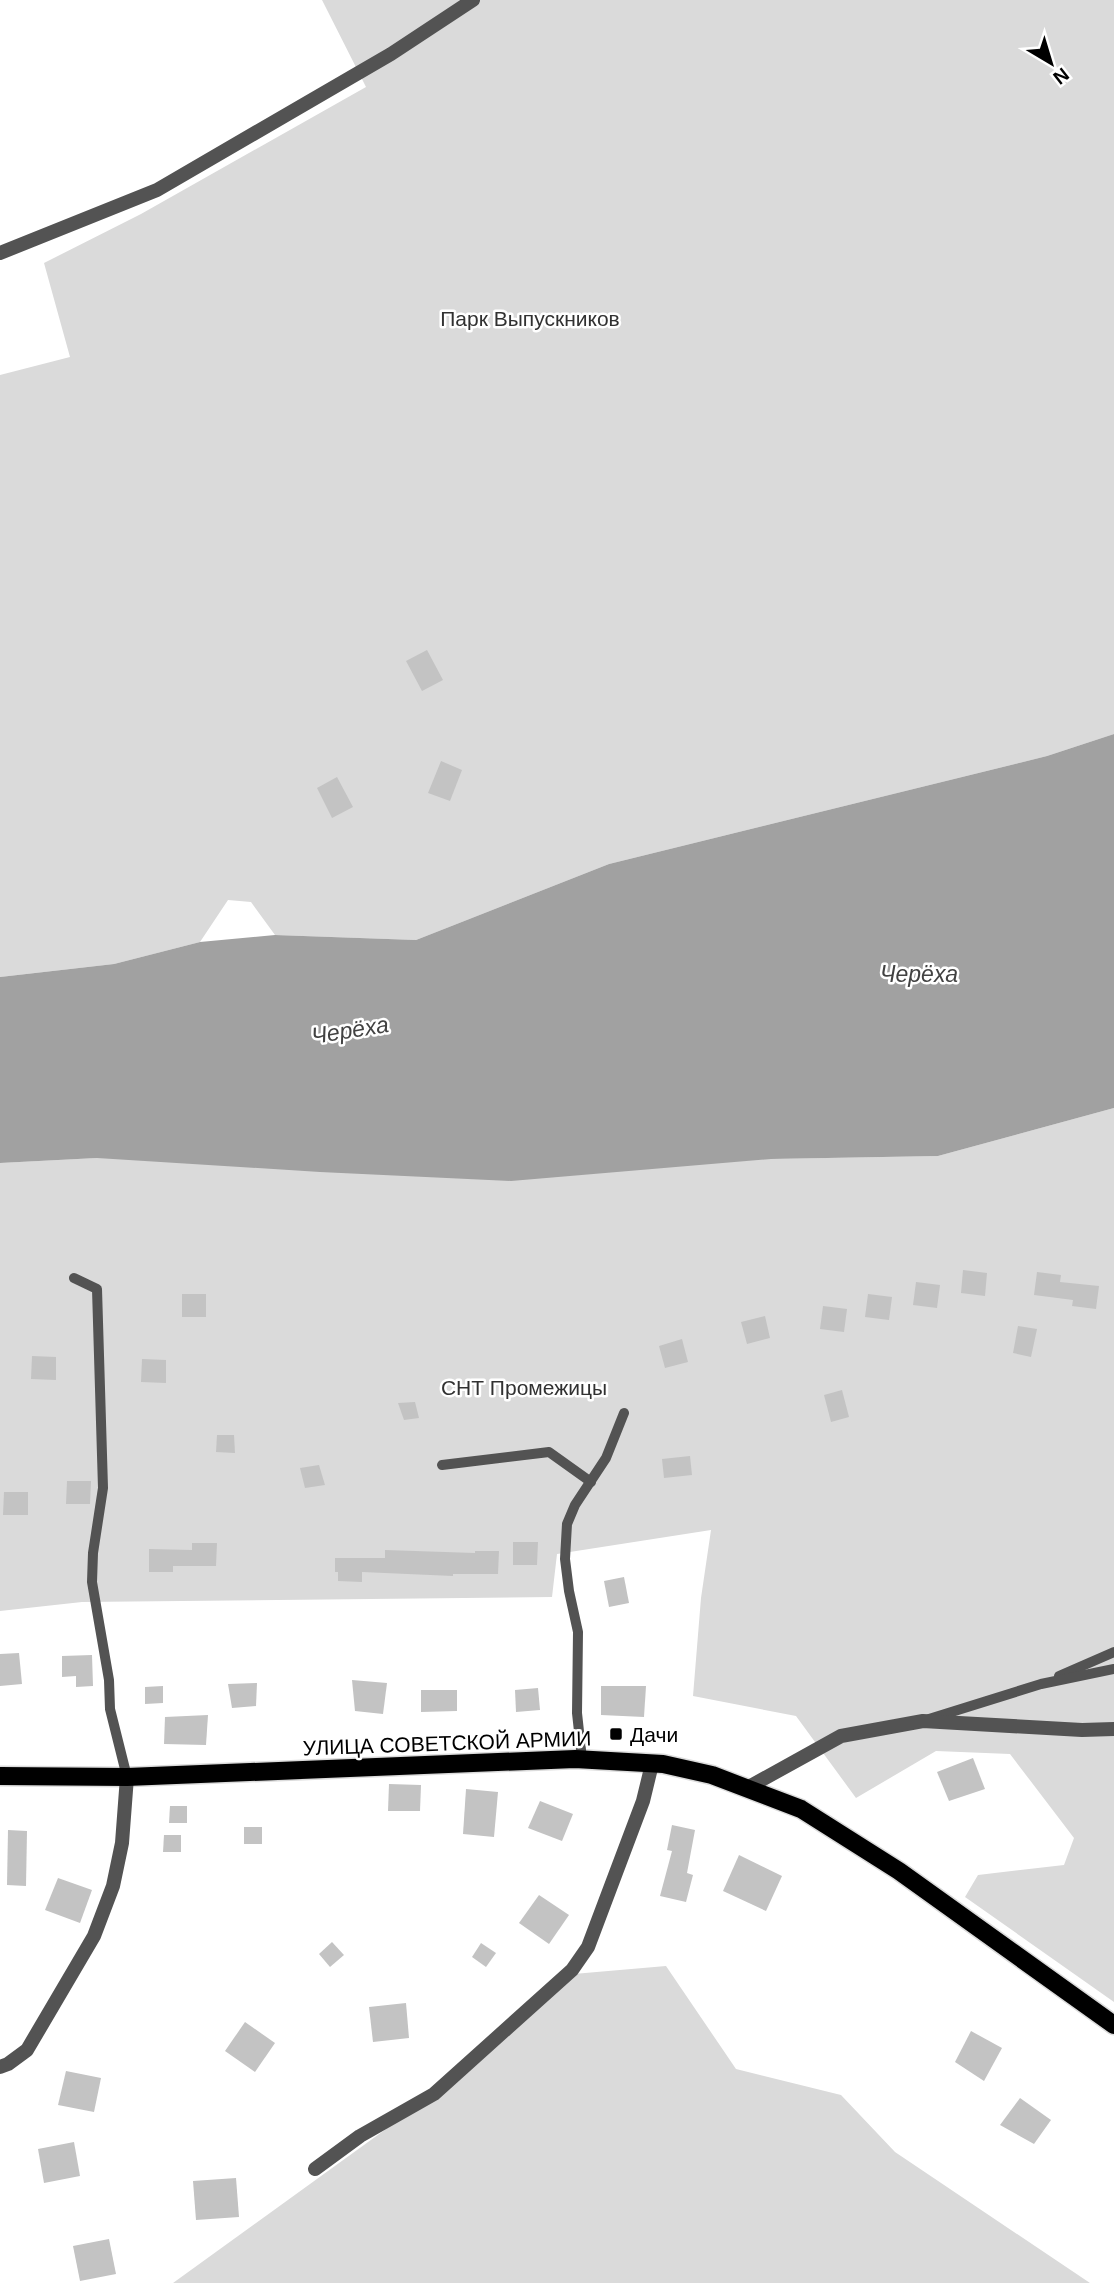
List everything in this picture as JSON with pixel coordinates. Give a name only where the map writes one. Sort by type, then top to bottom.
[{"type":"main road","name":"УЛИЦА СОВЕТСКОЙ АРМИИ","points":[[0,1776],[127,1777],[582,1759],[652,1764],[712,1775],[802,1809],[899,1871],[1114,2025]]},
{"type":"street","points":[[0,253],[157,190],[391,54],[473,0]]},
{"type":"street","points":[[747,1788],[841,1736],[923,1721],[1082,1730],[1114,1729]]},
{"type":"street","points":[[315,2169],[360,2136],[434,2094],[572,1970],[588,1947],[643,1801],[652,1764]]},
{"type":"street","points":[[0,2067],[27,2050],[94,1936],[113,1886],[122,1843],[127,1777]]},
{"type":"lane","points":[[74,1278],[97,1289],[103,1488],[93,1553],[92,1582],[109,1680],[110,1709],[127,1777]]},
{"type":"lane","points":[[582,1759],[577,1713],[578,1632],[569,1591],[567,1524],[575,1505],[606,1458],[624,1413]]},
{"type":"lane","points":[[442,1465],[549,1452],[591,1482]]},
{"type":"lane","points":[[1041,1684],[1114,1652]]},
{"type":"lane","points":[[923,1721],[1041,1684],[1114,1669]]},
{"type":"green space","name":"Парк Выпускников","points":[[322,0],[1114,0],[1114,734],[1047,756],[609,864],[416,940],[275,935],[251,902],[228,900],[200,942],[114,964],[0,977],[0,375],[70,357],[44,263],[141,214],[366,87]]},
{"type":"green space","name":"СНТ Промежицы","points":[[1114,1108],[1114,2002],[965,1897],[978,1875],[1064,1865],[1074,1838],[1010,1754],[936,1751],[856,1798],[796,1716],[693,1696],[701,1598],[711,1530],[557,1554],[552,1597],[82,1602],[0,1611],[0,1163],[97,1158],[771,1159],[938,1156]]},
{"type":"green space","points":[[666,1966],[736,2069],[841,2095],[895,2152],[1090,2283],[173,2283],[411,2111],[562,1975]]},
{"type":"water","name":"Черёха","points":[[1114,734],[1114,1108],[938,1156],[771,1159],[511,1181],[97,1158],[0,1163],[0,977],[114,964],[200,942],[275,935],[416,940],[609,864],[1047,756]]},
{"type":"building","points":[[427,650],[443,680],[422,691],[406,661]]},
{"type":"building","points":[[441,761],[462,770],[450,801],[428,793]]},
{"type":"building","points":[[337,777],[353,807],[332,818],[317,788]]},
{"type":"building","points":[[963,1270],[987,1273],[985,1296],[961,1293]]},
{"type":"building","points":[[1037,1272],[1061,1275],[1060,1282],[1099,1286],[1096,1309],[1072,1306],[1073,1300],[1034,1295]]},
{"type":"building","points":[[916,1282],[940,1285],[937,1308],[913,1305]]},
{"type":"building","points":[[182,1294],[206,1294],[206,1317],[182,1317]]},
{"type":"building","points":[[868,1294],[892,1297],[889,1320],[865,1317]]},
{"type":"building","points":[[823,1306],[847,1309],[844,1332],[820,1329]]},
{"type":"building","points":[[765,1316],[770,1338],[747,1344],[741,1322]]},
{"type":"building","points":[[1018,1326],[1037,1329],[1031,1357],[1013,1353]]},
{"type":"building","points":[[682,1339],[688,1362],[665,1368],[659,1346]]},
{"type":"building","points":[[32,1356],[56,1357],[56,1380],[31,1379]]},
{"type":"building","points":[[142,1359],[166,1360],[166,1383],[141,1382]]},
{"type":"building","points":[[842,1390],[849,1417],[831,1422],[824,1395]]},
{"type":"building","points":[[415,1402],[419,1418],[404,1420],[398,1403]]},
{"type":"building","points":[[217,1435],[234,1435],[235,1453],[216,1452]]},
{"type":"building","points":[[690,1456],[692,1475],[664,1478],[662,1459]]},
{"type":"building","points":[[319,1465],[325,1485],[305,1488],[300,1468]]},
{"type":"building","points":[[67,1481],[91,1481],[90,1504],[66,1504]]},
{"type":"building","points":[[4,1492],[28,1492],[28,1515],[3,1515]]},
{"type":"building","points":[[513,1542],[538,1542],[537,1565],[513,1565]]},
{"type":"building","points":[[192,1543],[217,1543],[216,1566],[173,1566],[173,1572],[149,1572],[149,1549],[192,1550]]},
{"type":"building","points":[[385,1550],[475,1553],[499,1551],[498,1574],[453,1576],[362,1572],[362,1582],[338,1581],[335,1558],[385,1558]]},
{"type":"building","points":[[624,1577],[629,1603],[609,1607],[604,1581]]},
{"type":"building","points":[[19,1653],[22,1684],[0,1686],[0,1654]]},
{"type":"building","points":[[92,1655],[93,1686],[76,1687],[76,1676],[62,1677],[62,1656]]},
{"type":"building","points":[[352,1680],[387,1683],[383,1714],[355,1711]]},
{"type":"building","points":[[257,1683],[256,1706],[232,1708],[228,1684]]},
{"type":"building","points":[[163,1686],[163,1703],[145,1704],[145,1687]]},
{"type":"building","points":[[601,1686],[646,1686],[644,1717],[601,1715]]},
{"type":"building","points":[[538,1688],[540,1710],[516,1712],[515,1690]]},
{"type":"building","points":[[421,1690],[457,1690],[457,1711],[421,1712]]},
{"type":"building","points":[[208,1715],[206,1745],[164,1744],[165,1717]]},
{"type":"building","points":[[973,1758],[985,1789],[949,1801],[937,1772]]},
{"type":"building","points":[[389,1784],[421,1785],[420,1811],[388,1811]]},
{"type":"building","points":[[466,1789],[498,1792],[494,1837],[463,1834]]},
{"type":"building","points":[[540,1801],[573,1814],[562,1841],[528,1828]]},
{"type":"building","points":[[170,1806],[187,1806],[187,1823],[169,1823]]},
{"type":"building","points":[[672,1825],[695,1830],[687,1873],[693,1875],[686,1902],[660,1896],[672,1851],[667,1850]]},
{"type":"building","points":[[244,1827],[262,1827],[262,1844],[244,1844]]},
{"type":"building","points":[[8,1830],[27,1831],[26,1886],[7,1885]]},
{"type":"building","points":[[164,1835],[181,1835],[181,1852],[163,1852]]},
{"type":"building","points":[[739,1855],[782,1876],[766,1911],[723,1891]]},
{"type":"building","points":[[58,1878],[92,1890],[80,1923],[45,1910]]},
{"type":"building","points":[[539,1895],[569,1915],[549,1944],[519,1923]]},
{"type":"building","points":[[332,1942],[344,1955],[330,1967],[319,1954]]},
{"type":"building","points":[[481,1943],[496,1953],[486,1967],[472,1957]]},
{"type":"building","points":[[406,2003],[409,2038],[373,2042],[369,2007]]},
{"type":"building","points":[[245,2022],[275,2043],[255,2072],[225,2051]]},
{"type":"building","points":[[971,2031],[1002,2048],[984,2081],[955,2062]]},
{"type":"building","points":[[66,2071],[101,2078],[94,2112],[58,2105]]},
{"type":"building","points":[[1020,2098],[1051,2120],[1034,2144],[1000,2125]]},
{"type":"building","points":[[74,2142],[80,2176],[44,2183],[38,2149]]},
{"type":"building","points":[[236,2178],[239,2217],[196,2220],[193,2181]]},
{"type":"building","points":[[109,2239],[116,2274],[80,2281],[73,2246]]},
{"type":"place","name":"Дачи","points":[[616,1734]]}]
